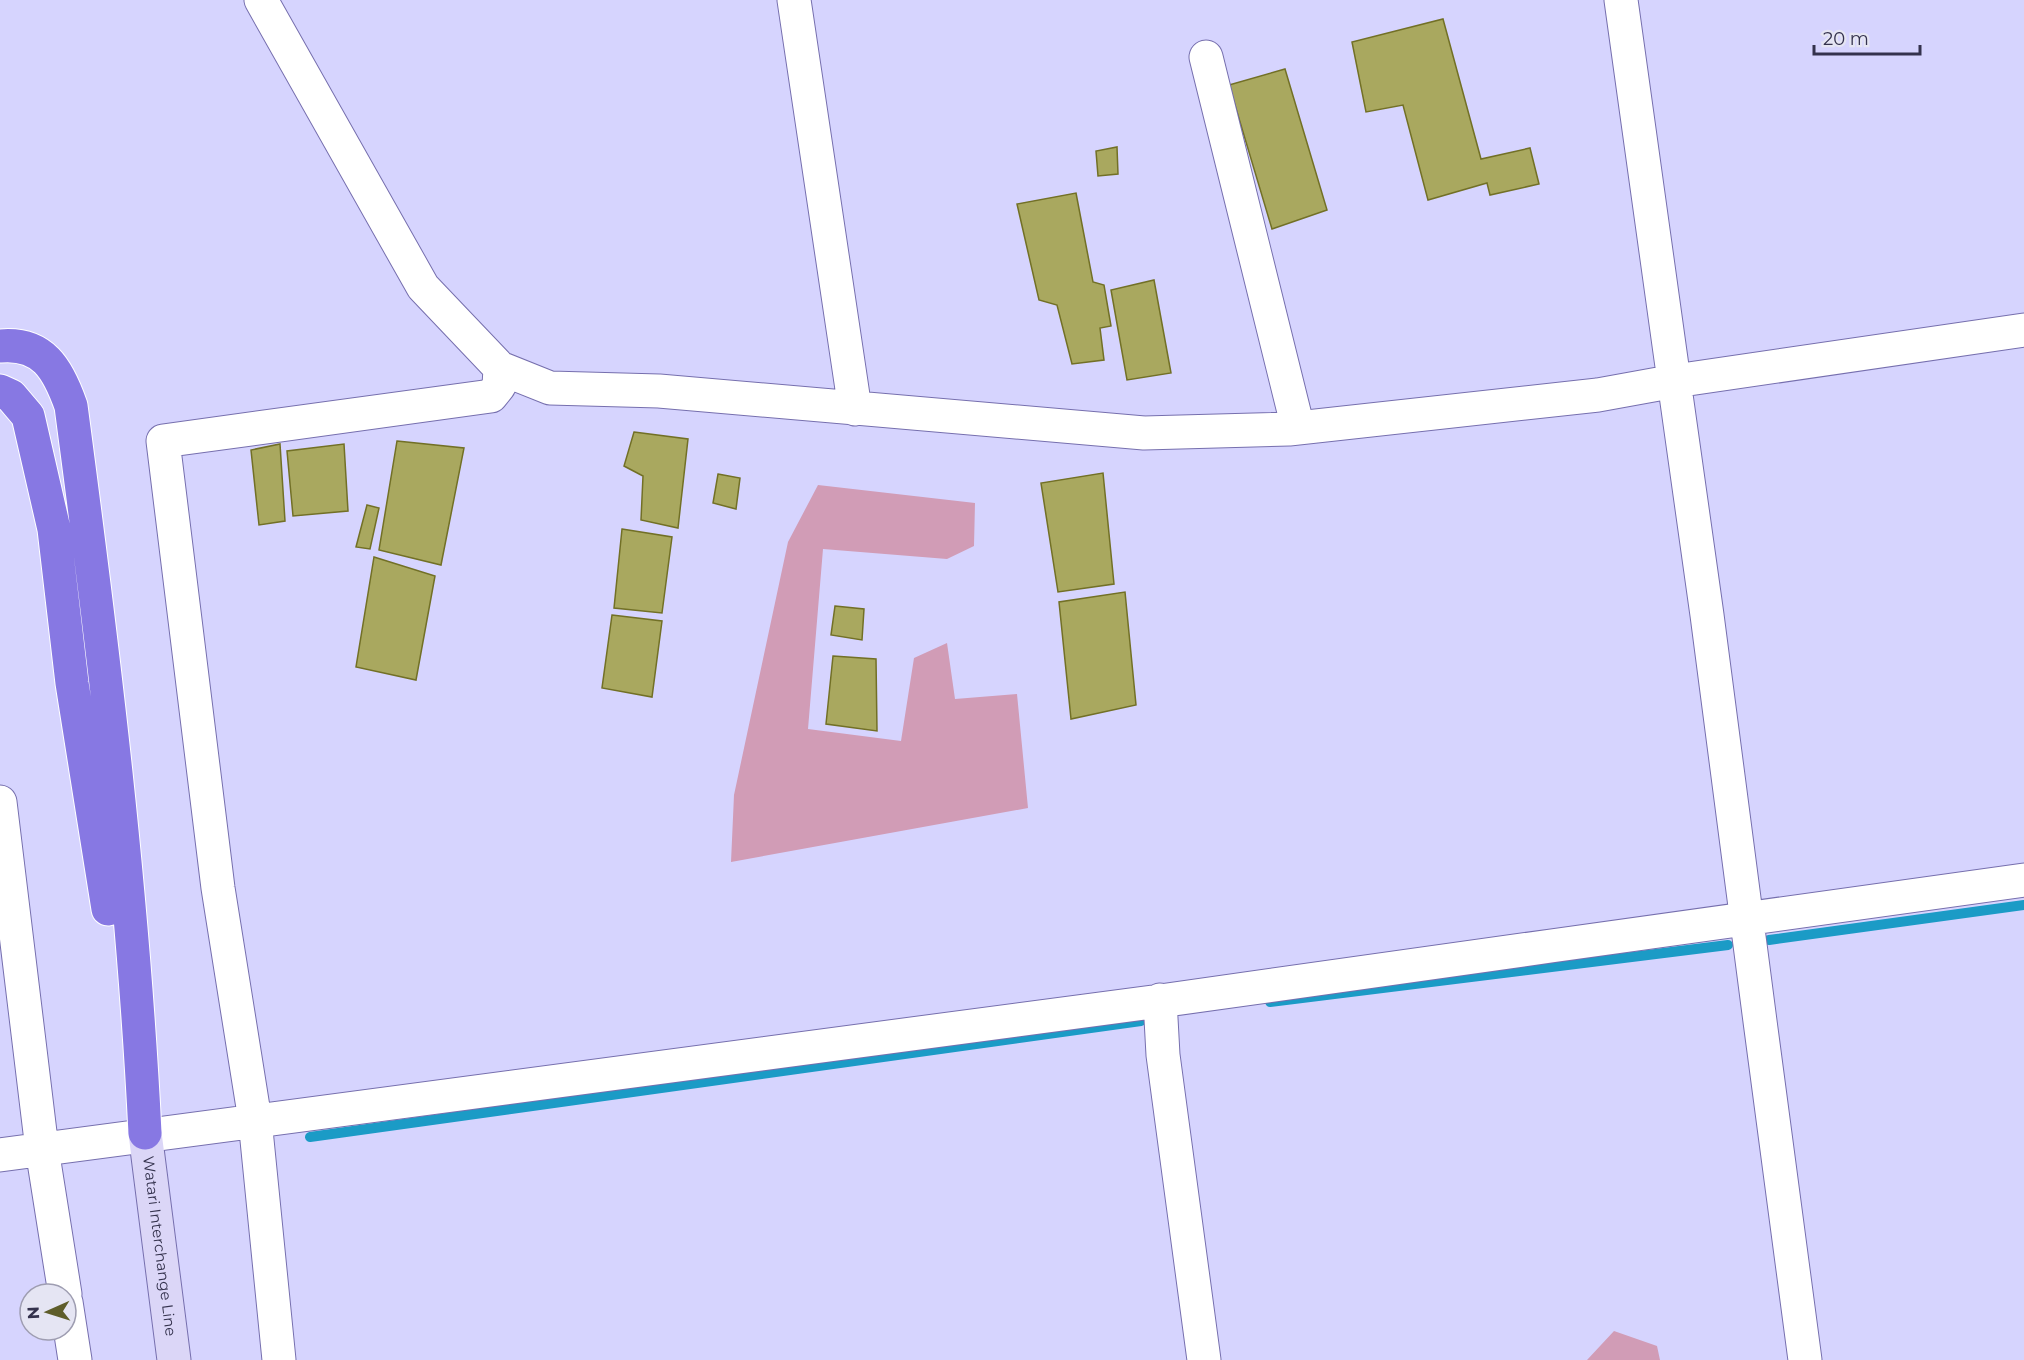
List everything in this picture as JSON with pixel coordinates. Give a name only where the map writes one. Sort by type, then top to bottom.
[{"type":"highway","points":[[0,346],[17,344],[37,352],[50,363],[63,384],[71,406],[118,784],[140,1031],[145,1133]]},
{"type":"highway","points":[[0,391],[11,396],[28,416],[54,529],[72,683],[145,1133]]},
{"type":"main road","name":"Watari Interchange Line","points":[[145,1133],[174,1360]]},
{"type":"street","points":[[261,0],[423,287],[500,368],[550,388],[659,391],[855,409],[995,418],[1144,433],[1298,428],[1598,395],[1675,381],[2024,330]]},
{"type":"street","points":[[794,0],[855,409]]},
{"type":"street","points":[[1621,0],[1661,300],[1675,381],[1805,1360]]},
{"type":"street","points":[[1206,57],[1298,428]]},
{"type":"street","points":[[279,1360],[255,1120],[218,888],[163,441],[491,396],[500,386],[500,368]]},
{"type":"street","points":[[0,802],[42,1149],[63,1282]]},
{"type":"street","points":[[0,1155],[145,1133],[1160,1000],[2024,880]]},
{"type":"street","points":[[1160,1000],[1163,1055],[1204,1360]]},
{"type":"street","points":[[72,1342],[75,1360]]},
{"type":"shaded area","points":[[818,485],[975,503],[974,546],[947,559],[823,549],[808,729],[901,741],[914,658],[947,643],[955,699],[1017,694],[1028,808],[731,862],[734,795],[788,542]]},
{"type":"shaded area","points":[[1614,1331],[1657,1346],[1660,1360],[1587,1360]]},
{"type":"building","points":[[1443,19],[1481,159],[1530,148],[1539,184],[1490,195],[1487,183],[1428,200],[1403,105],[1366,112],[1352,42]]},
{"type":"building","points":[[1285,69],[1327,210],[1272,229],[1229,85]]},
{"type":"building","points":[[1117,147],[1118,174],[1098,176],[1096,151]]},
{"type":"building","points":[[1076,193],[1093,282],[1104,285],[1111,326],[1100,328],[1104,360],[1072,364],[1057,305],[1039,300],[1017,204]]},
{"type":"building","points":[[1154,280],[1171,373],[1127,380],[1111,290]]},
{"type":"building","points":[[634,432],[688,439],[678,528],[641,520],[643,476],[624,466]]},
{"type":"building","points":[[397,441],[464,448],[441,565],[379,550]]},
{"type":"building","points":[[280,444],[285,521],[259,525],[251,450]]},
{"type":"building","points":[[344,444],[348,511],[293,516],[287,451]]},
{"type":"building","points":[[1103,473],[1114,584],[1058,592],[1041,483]]},
{"type":"building","points":[[718,474],[740,478],[736,509],[713,503]]},
{"type":"building","points":[[367,505],[379,508],[370,549],[356,547]]},
{"type":"building","points":[[622,529],[672,537],[662,613],[614,608]]},
{"type":"building","points":[[374,557],[435,576],[416,680],[356,667]]},
{"type":"building","points":[[1125,592],[1136,705],[1071,719],[1059,602]]},
{"type":"building","points":[[835,606],[864,609],[862,640],[831,635]]},
{"type":"building","points":[[612,615],[662,621],[652,697],[602,688]]},
{"type":"building","points":[[833,656],[876,659],[877,731],[826,724]]},
{"type":"waterway","points":[[1769,940],[2024,905]]},
{"type":"waterway","points":[[1270,1002],[1728,945]]},
{"type":"waterway","points":[[310,1137],[1141,1021]]}]
